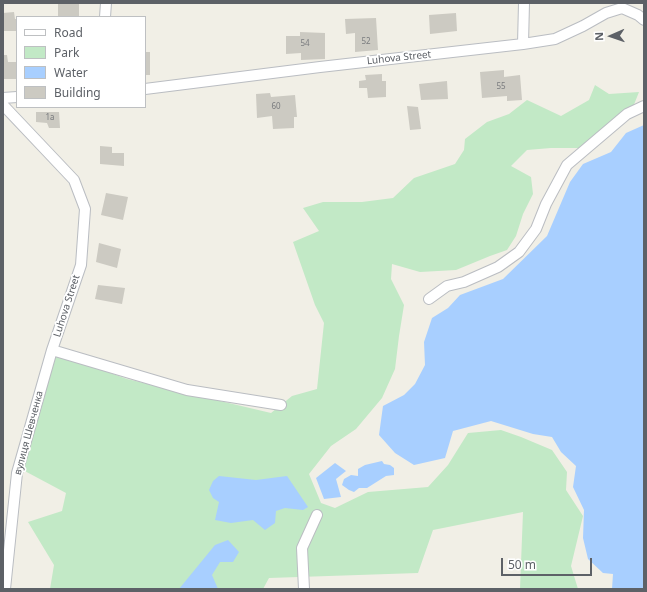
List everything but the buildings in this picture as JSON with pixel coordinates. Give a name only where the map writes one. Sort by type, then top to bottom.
[{"type":"street","points":[[105,16],[106,3]]},
{"type":"street","points":[[523,44],[524,3]]},
{"type":"street","name":"Luhova Street","points":[[146,89],[555,39],[606,13],[622,8],[638,14],[644,20]]},
{"type":"street","points":[[3,98],[16,97]]},
{"type":"street","name":"Luhova Street","points":[[3,105],[74,180],[85,209],[81,265],[52,350],[187,390],[281,405]]},
{"type":"street","points":[[429,298],[447,286],[464,282],[498,267],[519,252],[536,229],[546,204],[567,165],[627,114],[644,106]]},
{"type":"street","name":"вулиця Шевченка","points":[[6,589],[17,473],[52,350]]},
{"type":"street","points":[[304,589],[302,548],[317,515]]},
{"type":"green space","points":[[595,85],[609,94],[639,92],[633,107],[579,148],[527,150],[511,166],[531,177],[533,194],[523,214],[516,236],[507,250],[456,270],[420,272],[392,264],[391,279],[404,305],[395,369],[382,398],[356,429],[331,446],[309,474],[321,503],[335,508],[368,492],[428,487],[448,465],[468,433],[501,430],[552,450],[567,472],[566,490],[583,516],[571,566],[578,589],[520,589],[523,512],[433,530],[418,573],[269,578],[263,589],[50,589],[54,565],[28,522],[62,511],[66,493],[21,469],[55,353],[127,379],[271,413],[292,396],[317,389],[324,323],[315,305],[293,242],[319,231],[303,208],[323,202],[362,202],[393,198],[414,178],[455,164],[464,150],[465,139],[487,122],[509,114],[527,100],[561,116],[589,100]]},
{"type":"water","points":[[644,125],[644,589],[612,589],[613,574],[603,573],[588,559],[583,538],[584,510],[573,487],[576,466],[561,452],[552,437],[533,434],[491,421],[453,431],[445,458],[414,465],[395,453],[379,435],[383,406],[404,395],[415,384],[425,365],[424,342],[432,318],[448,308],[460,295],[503,279],[547,236],[570,182],[583,164],[611,152],[626,133]]},
{"type":"water","points":[[382,461],[384,464],[390,465],[394,468],[394,475],[386,476],[367,488],[359,488],[354,492],[342,485],[344,479],[351,475],[358,476],[358,469],[365,465]]},
{"type":"water","points":[[335,463],[346,471],[336,479],[341,497],[324,499],[316,478]]},
{"type":"water","points":[[219,476],[256,480],[287,476],[308,507],[303,510],[285,508],[276,511],[275,523],[265,530],[253,520],[231,523],[215,520],[219,502],[213,498],[209,490],[213,481]]},
{"type":"water","points":[[228,540],[239,552],[233,562],[220,562],[212,575],[218,589],[179,589],[215,545]]}]
